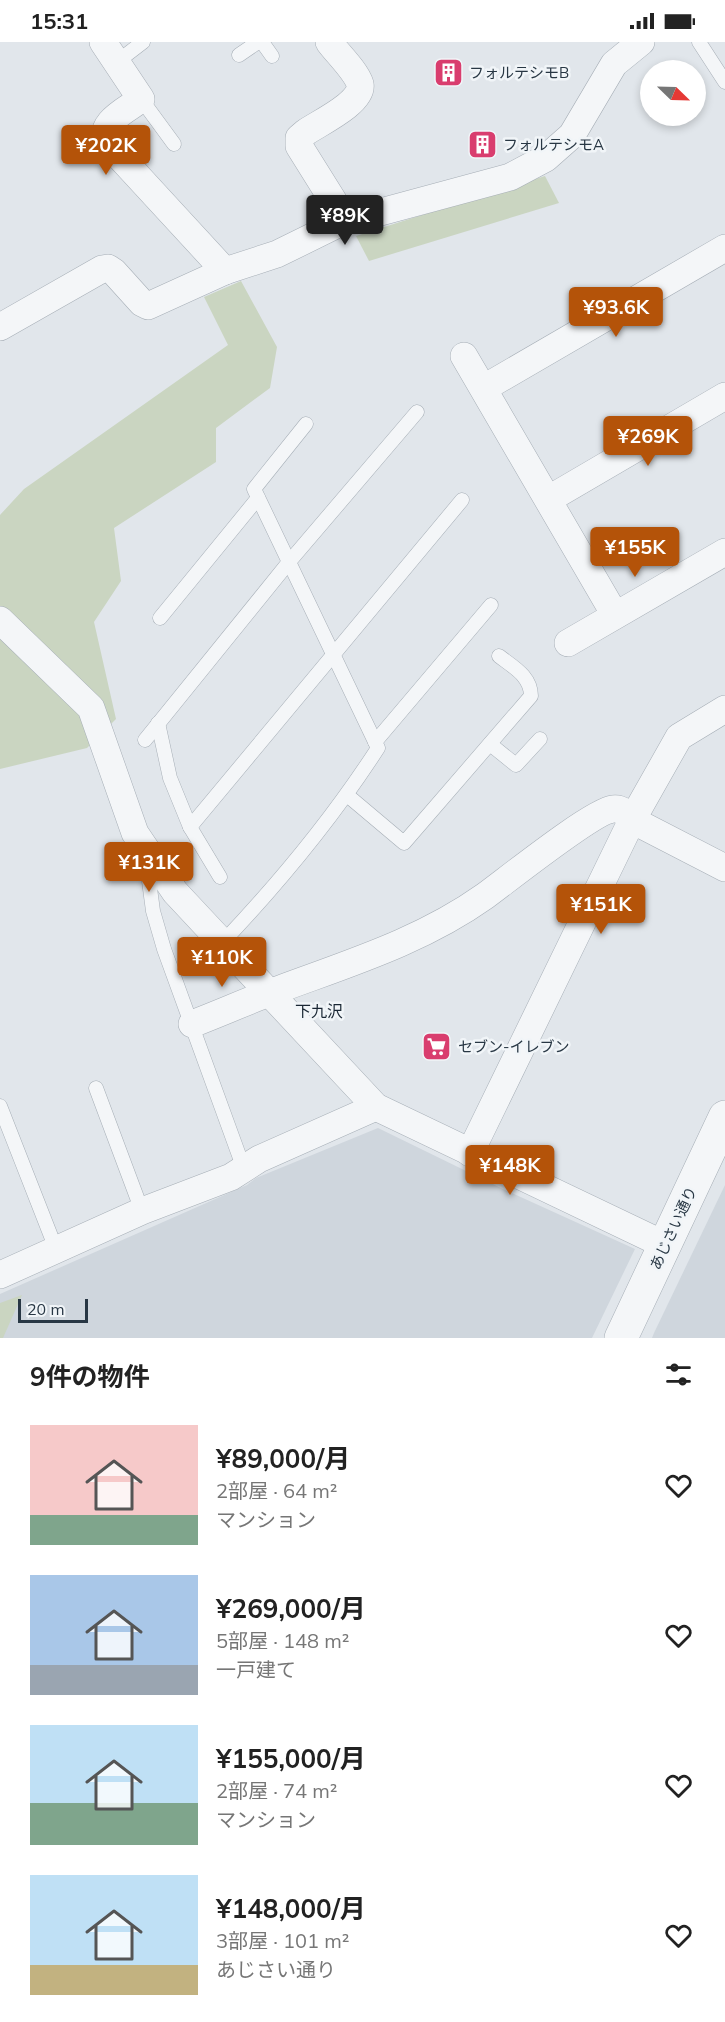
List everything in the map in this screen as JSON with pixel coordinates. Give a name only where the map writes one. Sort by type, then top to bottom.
[{"type":"street","points":[[329,42],[357,77],[361,86],[359,95],[353,102],[306,132],[299,138],[299,146],[334,202],[340,223]]},
{"type":"street","points":[[0,327],[102,269],[108,268],[114,272],[142,303],[148,306],[225,271],[278,255],[340,223],[510,177],[546,158],[572,135],[614,64],[633,44]]},
{"type":"street","points":[[110,52],[141,99],[109,123],[105,128],[104,137],[225,271]]},
{"type":"street","points":[[484,388],[725,248]]},
{"type":"street","points":[[464,356],[615,615]]},
{"type":"street","points":[[549,499],[725,396]]},
{"type":"street","points":[[568,644],[725,552]]},
{"type":"street","points":[[0,620],[91,708],[131,823],[145,850],[176,892],[375,1107],[665,1245]]},
{"type":"street","points":[[471,1153],[632,820],[679,737],[725,709]]},
{"type":"street","points":[[192,1024],[268,993],[371,956],[430,930],[611,809],[618,809],[626,813],[632,820],[723,865]]},
{"type":"street","points":[[0,1275],[142,1211],[231,1177],[259,1159],[375,1107]]},
{"type":"street","name":"あじさい通り","points":[[621,1338],[725,1117]]},
{"type":"lane","points":[[110,52],[143,42]]},
{"type":"lane","points":[[240,55],[260,42],[272,56]]},
{"type":"lane","points":[[699,42],[725,82]]},
{"type":"lane","points":[[141,99],[174,144]]},
{"type":"lane","points":[[145,740],[289,562],[417,412]]},
{"type":"lane","points":[[222,943],[244,920],[347,795],[378,748],[254,489],[306,424]]},
{"type":"lane","points":[[160,618],[258,498]]},
{"type":"lane","points":[[190,827],[462,500]]},
{"type":"lane","points":[[375,742],[491,605]]},
{"type":"lane","points":[[347,795],[404,843],[531,696],[528,679],[500,656]]},
{"type":"lane","points":[[158,723],[170,778],[190,827],[220,877]]},
{"type":"lane","points":[[490,744],[516,765],[540,739]]},
{"type":"lane","points":[[145,850],[153,911],[164,949],[244,1169]]},
{"type":"lane","points":[[96,1088],[142,1211]]},
{"type":"lane","points":[[0,1106],[56,1249]]},
{"type":"shaded area","points":[[378,1128],[505,1190],[635,1249],[592,1338],[0,1338],[0,1294],[247,1185],[256,1178]]},
{"type":"shaded area","points":[[725,1185],[725,1338],[652,1338],[654,1333]]},
{"type":"green space","points":[[545,176],[559,203],[369,261],[356,236]]},
{"type":"green space","points":[[241,281],[277,347],[270,388],[216,428],[216,462],[114,528],[121,581],[94,622],[116,719],[87,748],[0,769],[0,515],[24,489],[228,345],[204,297]]},
{"type":"green space","points":[[22,1295],[3,1338],[0,1338],[0,1303]]},
{"type":"place","name":"フォルテシモB","points":[[448,72]]},
{"type":"place","name":"フォルテシモA","points":[[482,144]]},
{"type":"place","name":"セブン-イレブン","points":[[437,1046]]},
{"type":"district","name":"下九沢","points":[[319,1011]]}]
